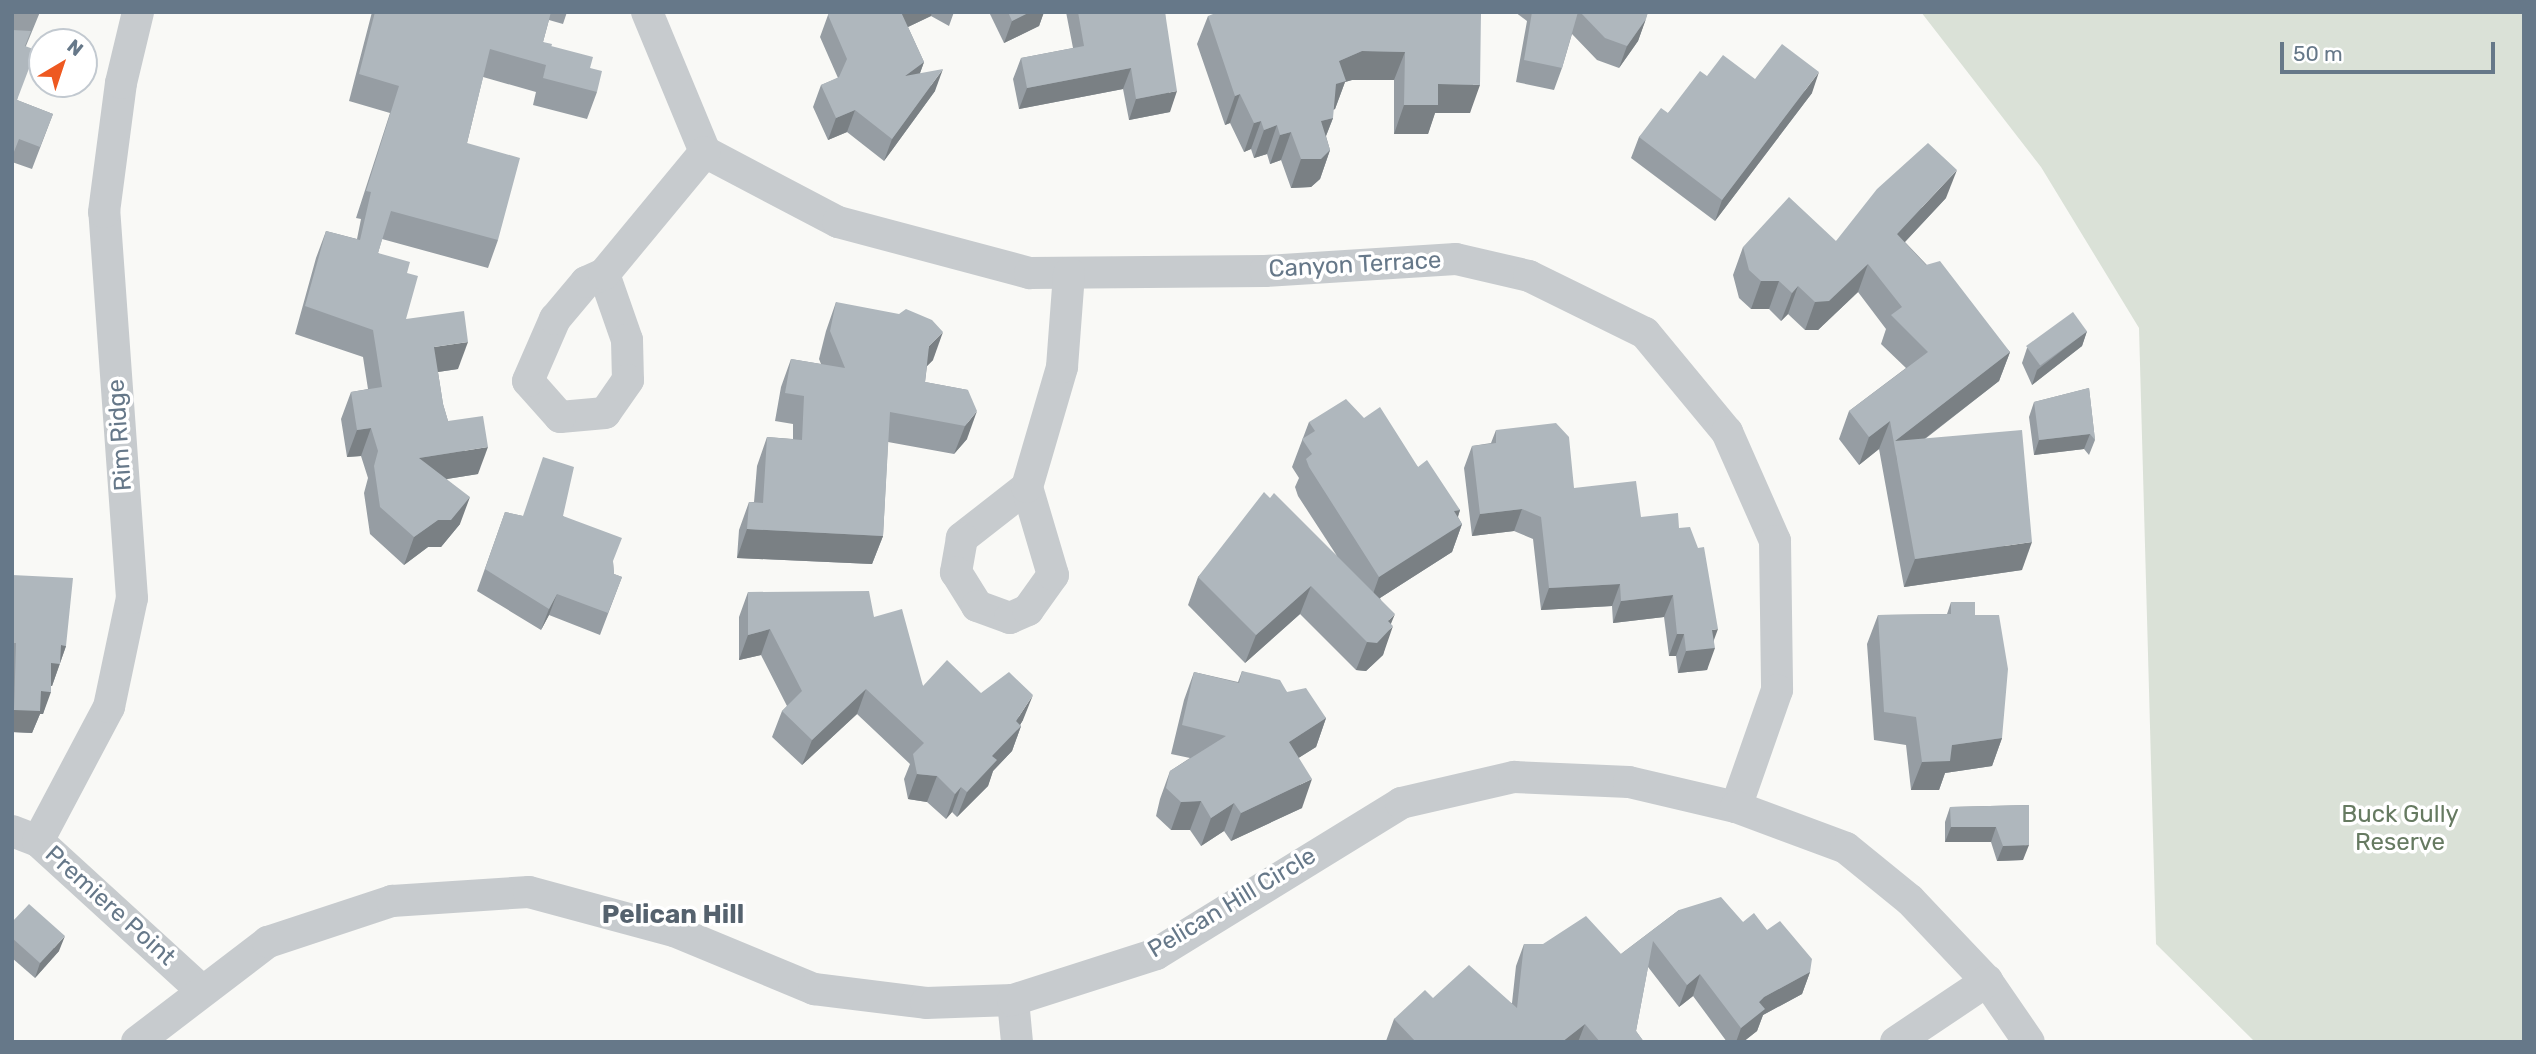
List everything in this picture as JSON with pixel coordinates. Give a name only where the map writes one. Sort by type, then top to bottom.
[{"type":"street","name":"Rim Ridge","points":[[25,836],[109,707],[132,598],[104,212],[121,83],[138,12]]},
{"type":"street","points":[[604,274],[705,152],[647,12]]},
{"type":"street","name":"Canyon Terrace","points":[[705,152],[838,222],[1030,273],[1456,259],[1529,276],[1645,333],[1727,432],[1775,541],[1777,690],[1736,807]]},
{"type":"street","points":[[1027,487],[1062,367],[1069,273]]},
{"type":"street","name":"Pelican Hill Circle","points":[[137,1042],[201,990],[268,942],[392,901],[529,892],[674,931],[814,989],[926,1003],[1013,1000],[1156,954],[1401,803],[1514,777],[1629,782],[1736,807],[1846,848],[1910,900],[1987,981],[2029,1042]]},
{"type":"street","name":"Premiere Point","points":[[25,836],[201,990]]},
{"type":"street","points":[[1896,1042],[1987,981]]},
{"type":"street","points":[[1013,1000],[1017,1042]]},
{"type":"green space","name":"Buck Gully Reserve","points":[[1921,12],[2524,12],[2524,1042],[2255,1042],[2156,944],[2139,328],[2041,167]]},
{"type":"building","points":[[375,12],[551,12],[543,42],[593,57],[590,68],[602,71],[597,92],[543,78],[546,65],[490,49],[467,143],[520,158],[498,240],[391,211],[378,253],[410,262],[407,273],[418,276],[406,319],[464,311],[468,342],[434,347],[443,404],[448,421],[483,416],[488,447],[419,458],[470,497],[451,520],[438,520],[414,537],[380,507],[374,466],[378,451],[371,428],[357,430],[351,392],[382,387],[373,330],[305,306],[326,231],[360,240],[371,192],[366,191],[399,86],[359,74]]},
{"type":"building","points":[[830,12],[901,12],[924,62],[905,76],[943,69],[892,139],[855,110],[836,118],[821,85],[839,77],[847,59],[828,15]]},
{"type":"building","points":[[1008,12],[1030,12],[1012,21]]},
{"type":"building","points":[[1078,12],[1165,12],[1177,91],[1136,99],[1131,68],[1027,88],[1021,58],[1084,46]]},
{"type":"building","points":[[1218,12],[1481,12],[1480,85],[1438,84],[1438,105],[1404,105],[1405,52],[1362,51],[1339,61],[1346,81],[1336,84],[1333,118],[1321,121],[1330,150],[1321,159],[1301,159],[1291,132],[1280,135],[1277,125],[1264,130],[1261,121],[1254,123],[1240,94],[1235,96],[1208,16]]},
{"type":"building","points":[[1532,12],[1578,12],[1562,68],[1524,60]]},
{"type":"building","points":[[1580,12],[1648,12],[1627,46],[1605,38]]},
{"type":"building","points":[[12,30],[28,31],[25,46],[28,47],[28,71],[17,100],[53,114],[40,147],[19,139],[12,157]]},
{"type":"building","points":[[1782,44],[1819,72],[1722,200],[1639,137],[1661,108],[1668,113],[1700,71],[1707,76],[1723,55],[1755,79]]},
{"type":"building","points":[[1928,143],[1957,170],[1897,234],[1926,265],[1940,261],[2010,352],[1895,441],[2022,430],[2032,542],[1915,559],[1890,421],[1869,437],[1849,411],[1928,352],[1891,315],[1902,307],[1868,264],[1829,301],[1815,302],[1798,286],[1792,293],[1779,281],[1761,281],[1749,270],[1743,247],[1789,197],[1836,241],[1877,189]]},
{"type":"building","points":[[836,302],[899,314],[906,309],[932,320],[943,332],[929,346],[925,382],[968,390],[977,411],[965,426],[890,412],[883,536],[747,529],[749,502],[763,503],[767,437],[802,440],[804,396],[785,393],[791,359],[845,368],[830,331]]},
{"type":"building","points":[[2073,312],[2087,331],[2040,366],[2026,346]]},
{"type":"building","points":[[2089,388],[2095,440],[2090,434],[2039,440],[2034,402]]},
{"type":"building","points":[[1346,399],[1364,418],[1380,407],[1418,467],[1427,460],[1460,510],[1454,511],[1462,524],[1379,577],[1309,467],[1306,459],[1312,454],[1302,439],[1315,431],[1309,422]]},
{"type":"building","points":[[1556,423],[1569,437],[1574,488],[1636,481],[1641,517],[1678,513],[1679,528],[1690,527],[1698,548],[1704,547],[1718,629],[1712,630],[1715,648],[1686,651],[1684,634],[1677,634],[1673,595],[1621,601],[1620,584],[1549,588],[1541,517],[1522,509],[1480,514],[1472,446],[1496,443],[1496,430]]},
{"type":"building","points":[[543,457],[574,467],[563,516],[622,538],[613,561],[614,574],[622,577],[608,613],[557,594],[549,609],[485,569],[505,512],[523,516]]},
{"type":"building","points":[[1264,492],[1270,498],[1274,493],[1395,614],[1388,621],[1393,626],[1377,643],[1367,642],[1311,586],[1256,635],[1198,577]]},
{"type":"building","points":[[12,575],[73,578],[66,646],[61,645],[60,664],[51,663],[51,692],[41,691],[40,711],[14,710],[16,643],[12,643]]},
{"type":"building","points":[[869,591],[874,617],[902,609],[923,686],[947,660],[981,693],[1009,672],[1033,695],[1016,721],[1021,726],[992,756],[997,760],[967,792],[961,787],[955,794],[937,776],[917,774],[913,754],[924,743],[866,689],[812,740],[782,711],[802,691],[770,629],[748,635],[748,592]]},
{"type":"building","points":[[1951,602],[1975,602],[1975,615],[1999,615],[2008,669],[2002,738],[1952,745],[1950,761],[1922,762],[1916,717],[1884,712],[1878,615],[1951,614]]},
{"type":"building","points":[[1242,671],[1280,680],[1287,692],[1306,688],[1326,718],[1289,742],[1312,779],[1241,813],[1234,803],[1211,818],[1201,801],[1181,802],[1166,788],[1170,771],[1226,736],[1182,725],[1194,672],[1239,683]]},
{"type":"building","points":[[2029,805],[2029,845],[2003,846],[1996,827],[1951,827],[1950,807]]},
{"type":"building","points":[[1721,897],[1743,922],[1754,913],[1767,930],[1780,921],[1812,959],[1810,972],[1764,997],[1759,1002],[1765,1009],[1741,1028],[1700,974],[1687,985],[1653,941],[1636,1031],[1644,1042],[1600,1042],[1585,1024],[1562,1042],[1416,1042],[1394,1019],[1425,990],[1433,998],[1469,965],[1517,1008],[1524,944],[1543,944],[1586,916],[1621,954],[1679,910]]},
{"type":"building","points":[[29,904],[65,936],[40,963],[12,938],[12,922]]},
{"type":"district","name":"Pelican Hill","points":[[673,915]]}]
